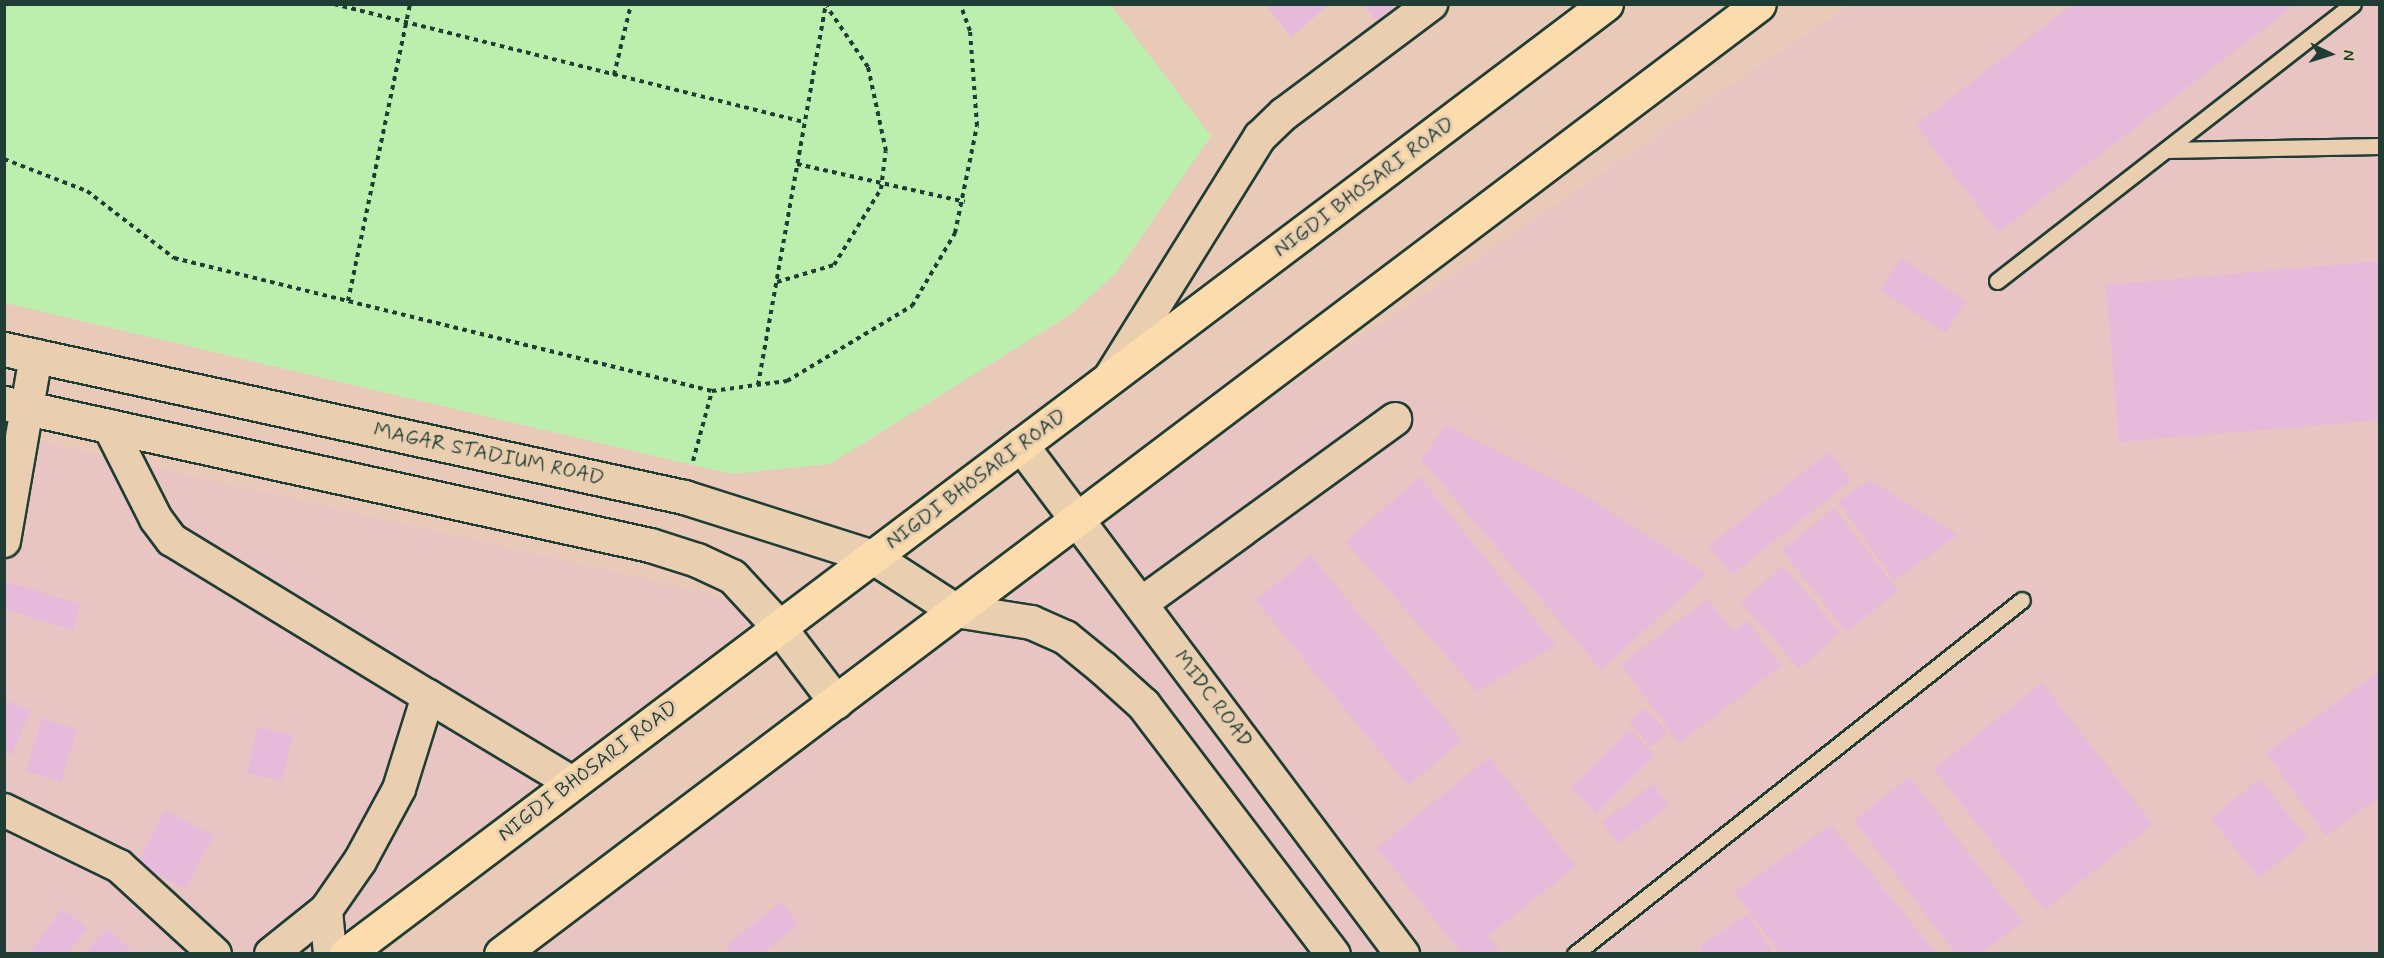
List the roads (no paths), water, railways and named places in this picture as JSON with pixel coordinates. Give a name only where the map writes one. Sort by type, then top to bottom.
[{"type":"main road","name":"NIGDI BHOSARI ROAD","points":[[346,954],[1606,4]]},
{"type":"main road","points":[[501,954],[1759,4]]},
{"type":"street","points":[[1109,379],[1260,137],[1284,114],[1431,4]]},
{"type":"street","name":"MAGAR STADIUM ROAD","points":[[4,349],[684,497],[873,557],[955,610]]},
{"type":"street","points":[[4,541],[17,406],[36,356]]},
{"type":"street","points":[[17,406],[650,545],[732,576],[779,627],[836,702]]},
{"type":"street","points":[[1142,603],[1395,419]]},
{"type":"street","points":[[109,426],[156,519],[172,540],[572,783]]},
{"type":"street","name":"MIDC ROAD","points":[[1021,445],[1075,521],[1142,603],[1402,954]]},
{"type":"street","points":[[955,610],[1031,622],[1065,637],[1143,704],[1333,954]]},
{"type":"street","points":[[271,954],[326,910],[360,861],[399,789],[428,696]]},
{"type":"street","points":[[4,810],[119,867],[215,954]]},
{"type":"street","points":[[326,910],[330,954]]},
{"type":"lane","points":[[1997,281],[2353,4]]},
{"type":"lane","points":[[2166,150],[2379,146]]},
{"type":"lane","points":[[1575,954],[2022,600]]}]
